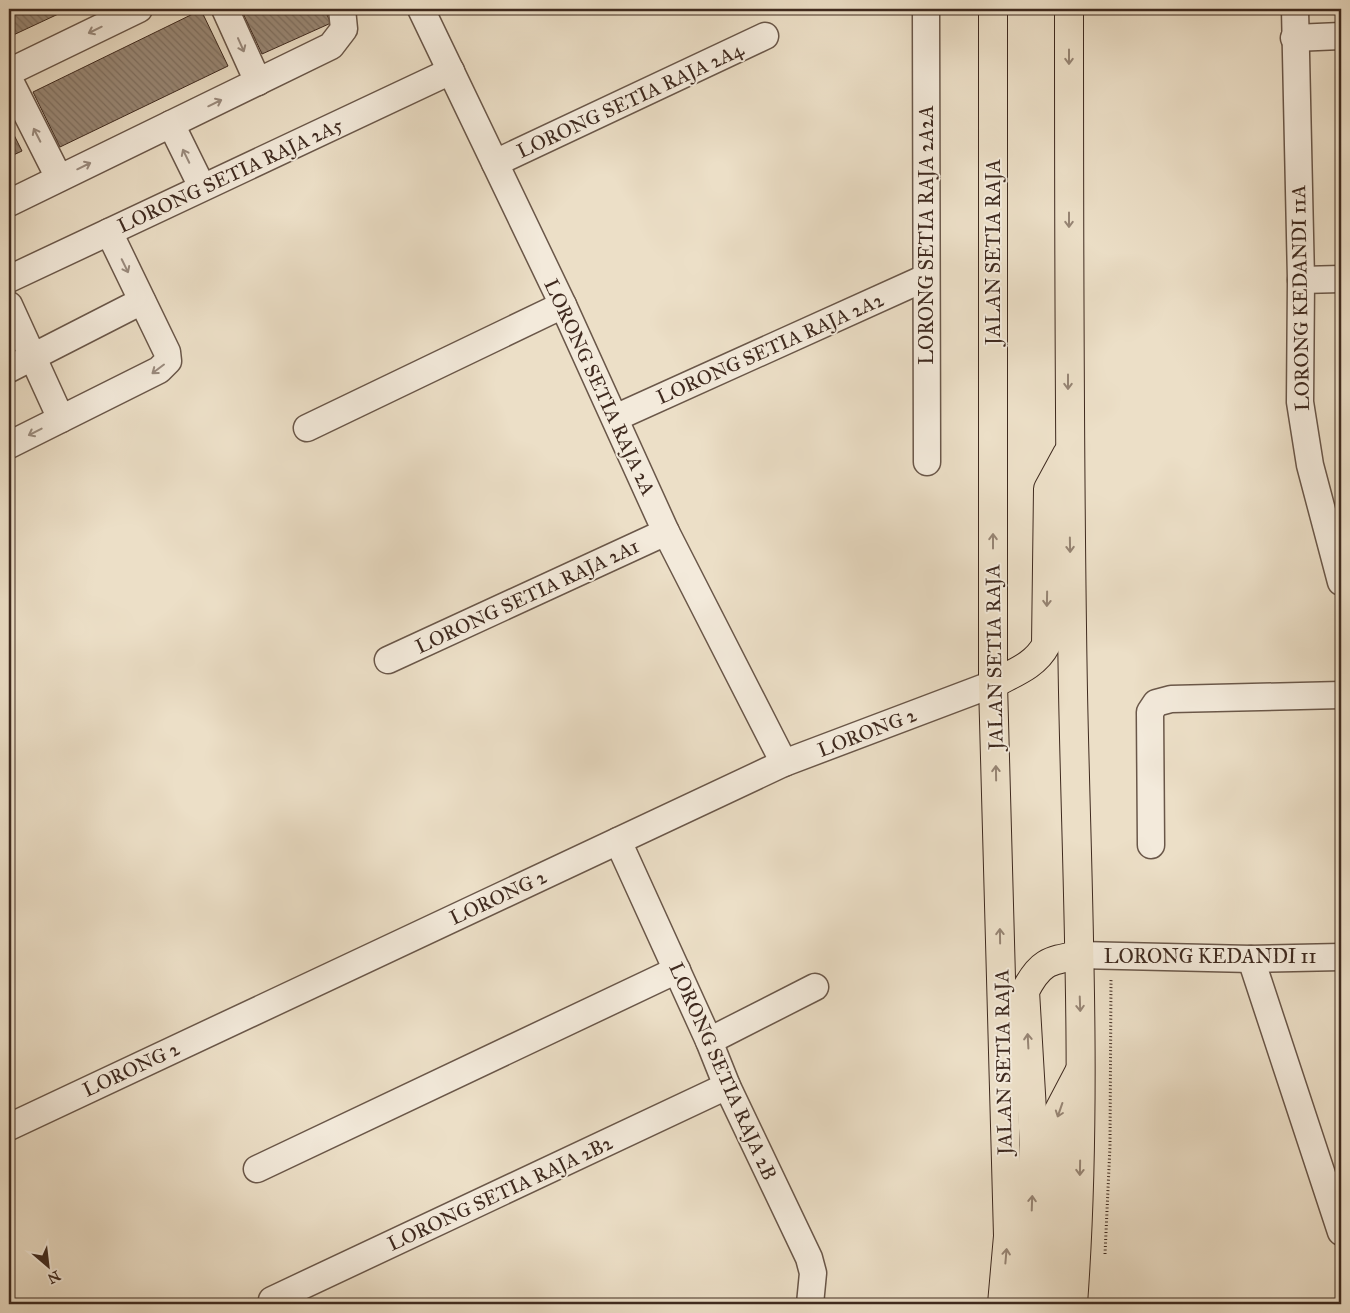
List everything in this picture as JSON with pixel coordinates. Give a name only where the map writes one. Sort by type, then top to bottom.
[{"type":"main road","name":"JALAN SETIA RAJA","points":[[993,9],[993,684],[1008,1236],[1002,1304]]},
{"type":"main road","points":[[1069,9],[1068,450],[1082,1066],[1080,1213],[1073,1304]]},
{"type":"main road","points":[[993,684],[1034,662],[1041,655],[1046,645],[1048,489],[1068,450]]},
{"type":"main road","points":[[1028,1304],[1034,1145],[1025,991],[1034,972],[1051,960],[1079,955]]},
{"type":"main road","points":[[1053,1304],[1057,1236],[1058,1112],[1082,1066]]},
{"type":"street","points":[[9,72],[139,9]]},
{"type":"street","points":[[225,9],[258,82]]},
{"type":"street","points":[[9,203],[331,46],[344,29],[342,9]]},
{"type":"street","name":"LORONG SETIA RAJA 2A","points":[[420,9],[563,305],[666,532],[784,763]]},
{"type":"street","name":"LORONG SETIA RAJA 2A2A","points":[[926,9],[926,462]]},
{"type":"street","name":"LORONG KEDANDI 11A","points":[[1295,9],[1294,38],[1301,280],[1300,402],[1310,465],[1334,526],[1341,582]]},
{"type":"street","name":"LORONG SETIA RAJA 2A4","points":[[495,163],[765,36]]},
{"type":"street","points":[[1294,38],[1341,36]]},
{"type":"street","name":"LORONG SETIA RAJA 2A5","points":[[9,279],[450,71]]},
{"type":"street","points":[[9,79],[59,178]]},
{"type":"street","points":[[171,124],[202,187]]},
{"type":"street","points":[[9,445],[159,370],[168,361],[167,352],[109,232]]},
{"type":"street","name":"LORONG SETIA RAJA 2A2","points":[[615,418],[925,278]]},
{"type":"street","points":[[1301,280],[1341,279]]},
{"type":"street","points":[[9,369],[142,301]]},
{"type":"street","points":[[9,305],[61,419]]},
{"type":"street","points":[[306,428],[563,305]]},
{"type":"street","name":"LORONG SETIA RAJA 2A1","points":[[388,660],[666,532]]},
{"type":"street","name":"LORONG 2","points":[[9,1127],[784,763],[993,684]]},
{"type":"street","points":[[1151,845],[1150,712],[1156,703],[1171,699],[1341,695]]},
{"type":"street","name":"LORONG SETIA RAJA 2B","points":[[618,841],[709,1041],[727,1086],[809,1258],[813,1273],[810,1304]]},
{"type":"street","name":"LORONG KEDANDI 11","points":[[1079,955],[1251,958],[1341,957]]},
{"type":"street","points":[[1251,958],[1341,1232]]},
{"type":"street","points":[[257,1170],[677,970]]},
{"type":"street","points":[[709,1041],[815,987]]},
{"type":"street","name":"LORONG SETIA RAJA 2B2","points":[[272,1300],[727,1086]]},
{"type":"building","points":[[9,9],[69,9],[9,37]]},
{"type":"building","points":[[241,9],[324,9],[331,23],[262,54]]},
{"type":"building","points":[[201,10],[228,66],[60,147],[33,92]]},
{"type":"building","points":[[9,125],[22,151],[9,157]]}]
